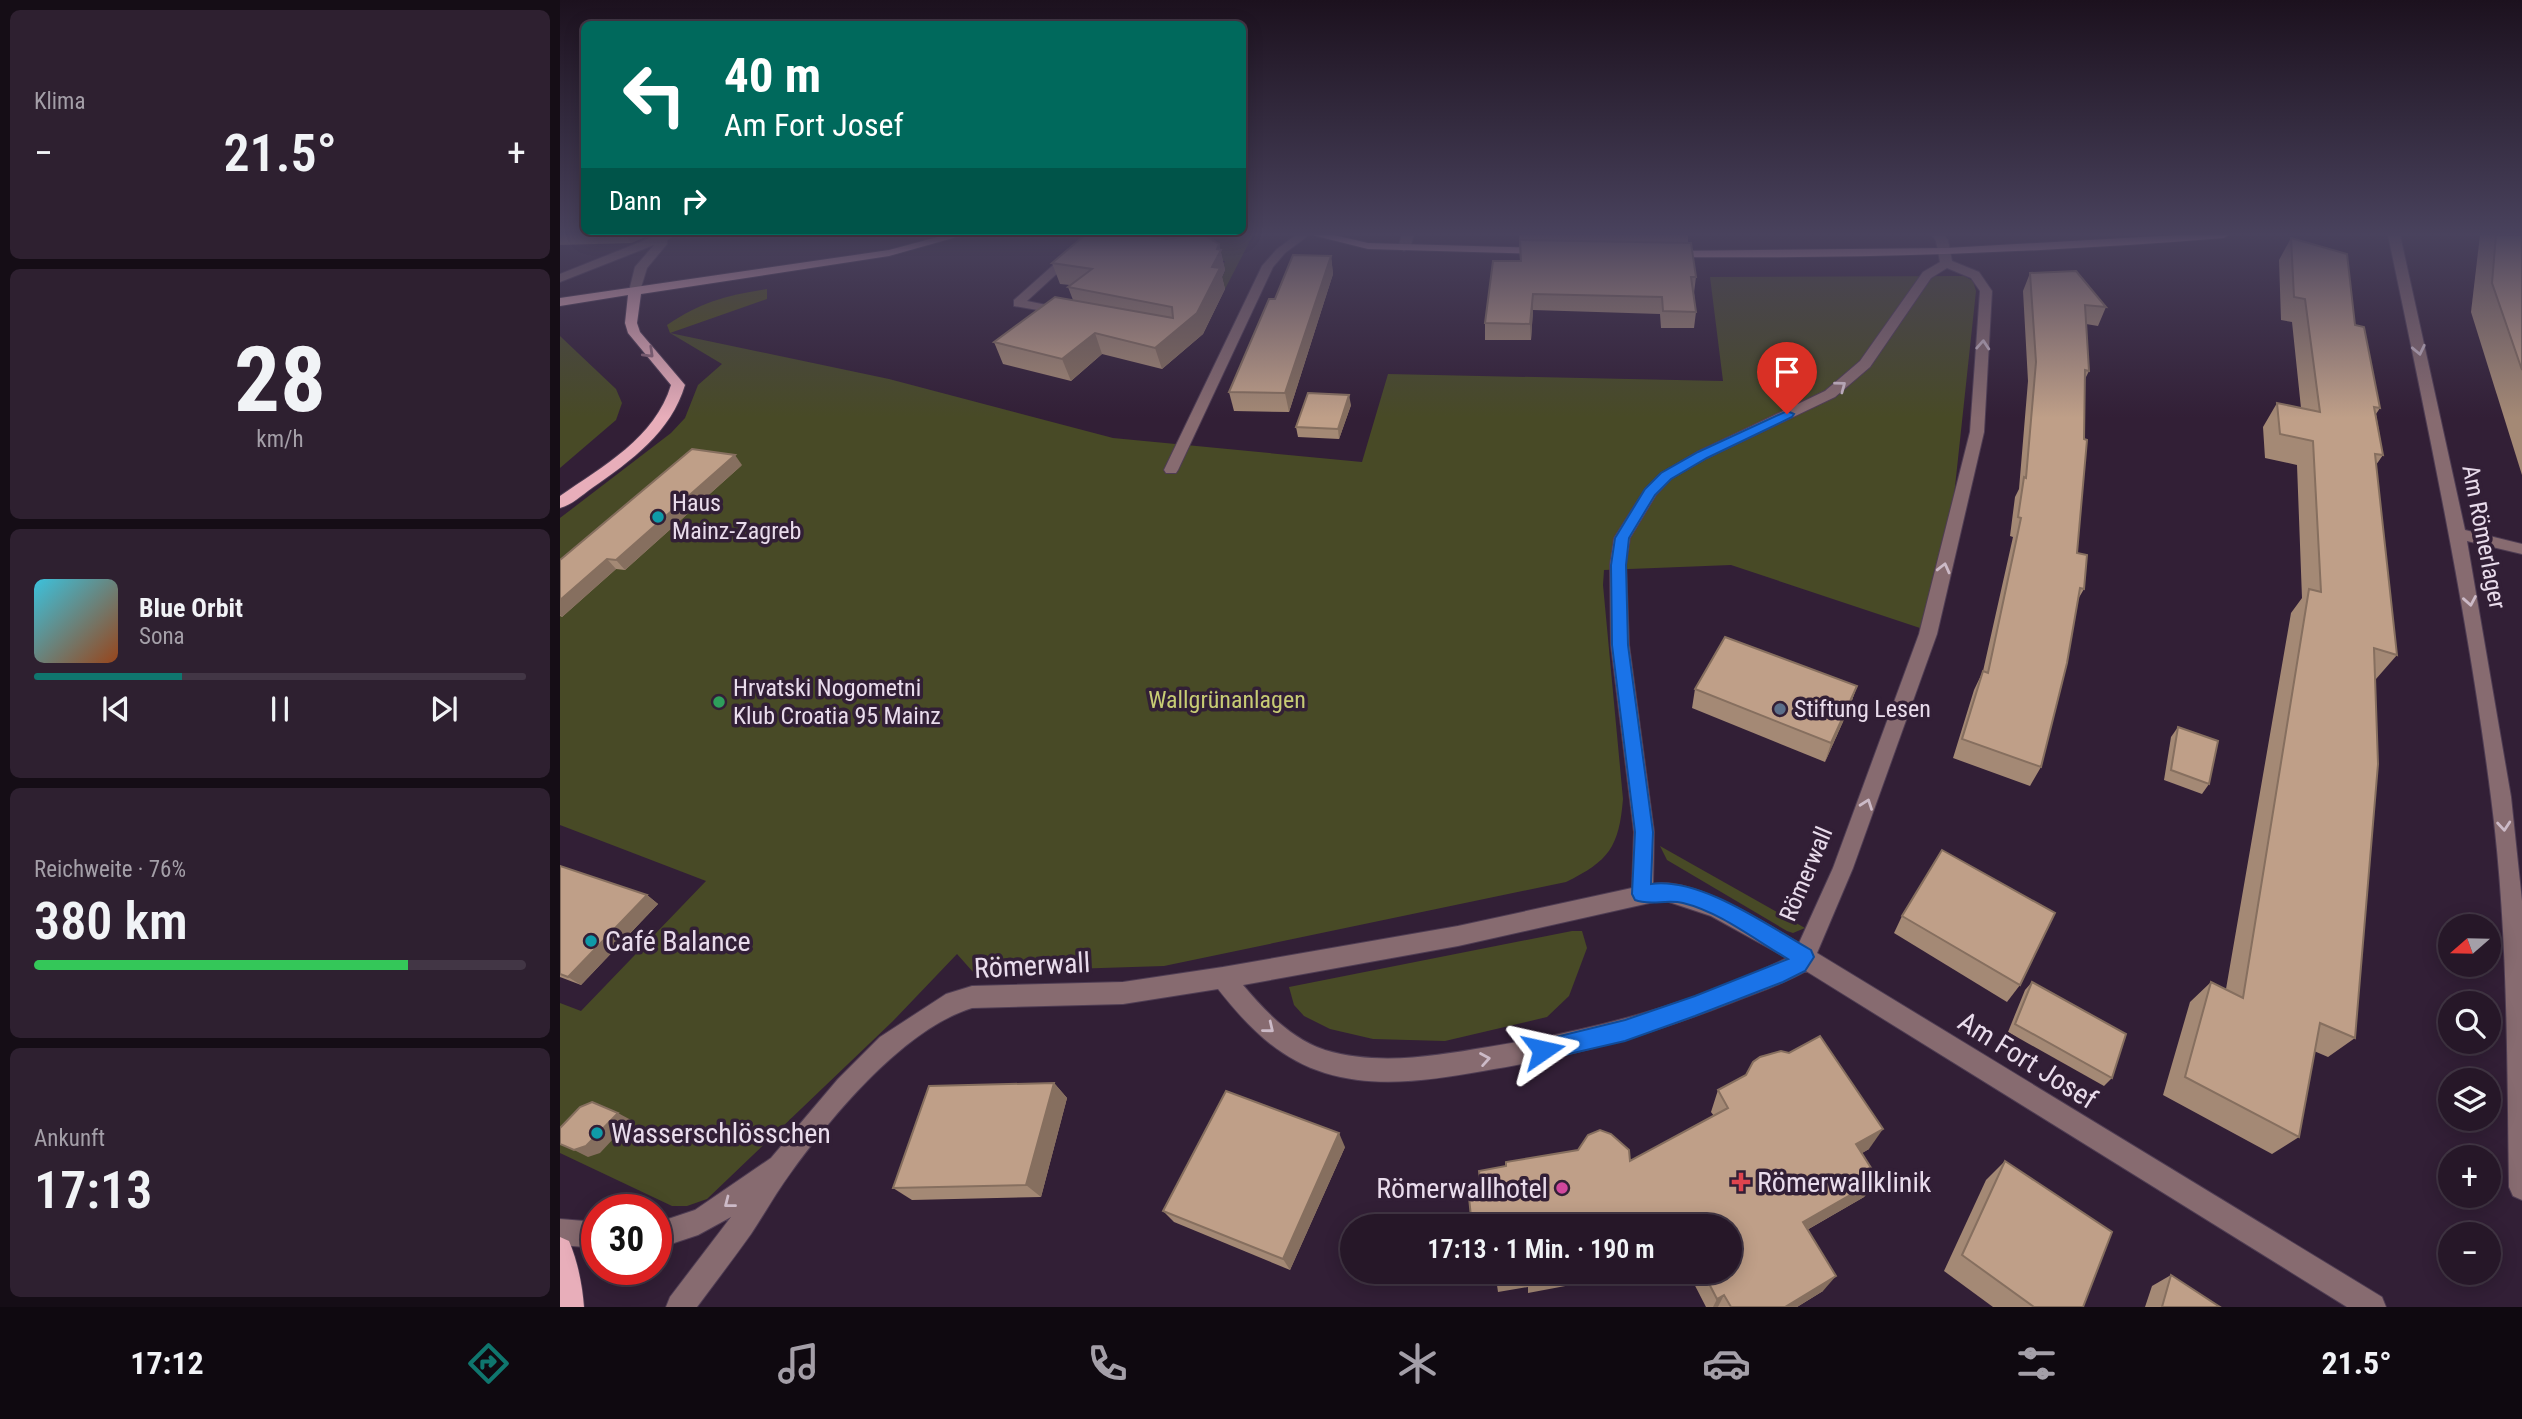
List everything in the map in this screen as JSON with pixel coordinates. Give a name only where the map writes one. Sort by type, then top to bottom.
[{"type":"main road","points":[[560,302],[601,296]]},
{"type":"main road","points":[[560,503],[643,441],[666,418],[676,400],[678,385],[667,368],[639,342],[634,333],[631,323],[634,296]]},
{"type":"main road","points":[[560,1250],[568,1276],[570,1307]]},
{"type":"street","points":[[1026,296],[1018,303],[1070,313]]},
{"type":"street","points":[[1171,470],[1254,296]]},
{"type":"street","points":[[1642,894],[1644,832],[1620,645],[1618,565],[1622,538],[1650,492],[1666,476],[1702,455],[1846,384],[1865,365],[1913,296]]},
{"type":"street","name":"Römerwall","points":[[1223,978],[1248,1010],[1268,1029],[1293,1046],[1323,1061],[1369,1069],[1416,1071],[1568,1045],[1625,1031],[1776,975],[1798,964],[1804,957],[1843,868],[1928,635],[1977,432],[1986,296]]},
{"type":"street","name":"Am Römerlager","points":[[2407,296],[2458,534],[2501,797],[2513,909],[2522,1186]]},
{"type":"street","points":[[2458,534],[2522,548]]},
{"type":"street","name":"Am Fort Josef","points":[[1642,894],[1663,891],[1686,895],[1723,911],[1804,957],[2372,1307]]},
{"type":"street","name":"Römerwall","points":[[680,1307],[742,1224],[783,1162],[846,1087],[888,1045],[946,1005],[972,997],[1123,993],[1223,978],[1458,936],[1642,894]]},
{"type":"street","name":"Römerwall","points":[[672,1233],[708,1219],[783,1162]]},
{"type":"street","points":[[560,1232],[581,1234]]},
{"type":"green space","name":"Wallgrünanlagen","points":[[1712,296],[1975,296],[1951,524],[1920,628],[1731,565],[1604,570],[1603,585],[1623,799],[1615,841],[1602,859],[1581,874],[1566,882],[1164,966],[973,972],[957,954],[893,1021],[707,1199],[687,1206],[672,1206],[672,1194],[647,1194],[560,1153],[560,1003],[581,1011],[706,881],[560,825],[560,518],[671,433],[685,418],[698,385],[722,364],[670,333],[889,379],[1113,438],[1362,462],[1388,374],[1723,381]]},
{"type":"green space","points":[[560,336],[616,389],[622,403],[616,420],[560,468]]},
{"type":"green space","points":[[1660,846],[1805,928],[1793,933],[1787,931],[1667,860]]},
{"type":"green space","points":[[1582,931],[1587,948],[1569,996],[1547,1017],[1445,1041],[1373,1039],[1330,1029],[1304,1016],[1294,1005],[1289,987]]},
{"type":"shaded area","points":[[767,296],[767,299],[670,333],[667,325],[703,305],[726,297]]},
{"type":"building","points":[[1115,296],[1206,296],[1197,313],[1155,348],[1095,333],[1062,359],[994,342],[1055,297],[1173,318],[1172,307]]},
{"type":"building","points":[[1276,296],[1318,296],[1285,393],[1229,392],[1269,299],[1275,299]]},
{"type":"building","points":[[1488,296],[1533,296],[1530,324],[1485,323]]},
{"type":"building","points":[[1619,296],[1694,296],[1696,312],[1663,311],[1662,297]]},
{"type":"building","points":[[2032,296],[2097,296],[2106,307],[2085,305],[2089,371],[2085,370],[2084,439],[2087,440],[2077,553],[2087,555],[2084,589],[2080,588],[2067,663],[2041,767],[1962,739],[1983,671],[1988,673],[2021,518],[2018,517],[2024,477],[2026,478],[2036,362]]},
{"type":"building","points":[[2352,296],[2355,325],[2364,327],[2380,408],[2374,407],[2383,455],[2375,454],[2397,655],[2374,648],[2378,764],[2355,1038],[2320,1023],[2299,1137],[2185,1077],[2211,982],[2243,998],[2309,589],[2321,592],[2313,441],[2280,434],[2277,403],[2320,412],[2305,299],[2294,297]]},
{"type":"building","points":[[2496,296],[2522,296],[2522,370]]},
{"type":"building","points":[[1308,393],[1349,395],[1338,429],[1296,427]]},
{"type":"building","points":[[692,449],[735,455],[616,560],[607,559],[560,600],[560,560]]},
{"type":"building","points":[[1725,637],[1857,686],[1831,743],[1695,689]]},
{"type":"building","points":[[2178,727],[2218,741],[2209,784],[2171,770]]},
{"type":"building","points":[[1942,850],[2055,913],[2020,985],[1902,916]]},
{"type":"building","name":"Café Balance","points":[[560,866],[647,895],[568,977],[560,974]]},
{"type":"building","points":[[2032,982],[2126,1034],[2112,1078],[2015,1024]]},
{"type":"building","name":"Römerwallklinik","points":[[1820,1036],[1883,1129],[1856,1144],[1878,1179],[1803,1222],[1836,1276],[1785,1307],[1731,1307],[1724,1295],[1717,1299],[1709,1284],[1742,1284],[1742,1214],[1471,1214],[1469,1197],[1482,1195],[1479,1171],[1506,1166],[1506,1162],[1578,1150],[1588,1135],[1600,1130],[1611,1134],[1629,1150],[1630,1161],[1728,1108],[1718,1090],[1746,1075],[1753,1062],[1760,1057],[1781,1051],[1789,1053]]},
{"type":"building","points":[[1054,1083],[1026,1185],[893,1188],[929,1086]]},
{"type":"building","points":[[1226,1091],[1339,1133],[1283,1259],[1163,1211]]},
{"type":"building","points":[[592,1102],[618,1113],[586,1146],[574,1150],[560,1144],[560,1128],[580,1107]]},
{"type":"building","points":[[2005,1161],[2112,1232],[2083,1307],[2034,1307],[1962,1255]]},
{"type":"building","points":[[2171,1275],[2220,1307],[2162,1307]]},
{"type":"place","name":"Haus Mainz-Zagreb","points":[[658,517]]},
{"type":"place","name":"Hrvatski Nogometni Klub Croatia 95 Mainz","points":[[719,702]]},
{"type":"place","name":"Stiftung Lesen","points":[[1780,709]]},
{"type":"place","name":"Café Balance","points":[[591,941]]},
{"type":"place","name":"Wasserschlösschen","points":[[597,1133]]},
{"type":"place","name":"Römerwallklinik","points":[[1741,1182]]},
{"type":"place","name":"Römerwallhotel","points":[[1562,1188]]},
{"type":"route","points":[[1543,1050],[1625,1031],[1776,975],[1798,964],[1804,957],[1723,911],[1686,895],[1663,891],[1642,894],[1644,832],[1620,645],[1618,565],[1622,538],[1650,492],[1666,476],[1702,455],[1787,414]]}]
